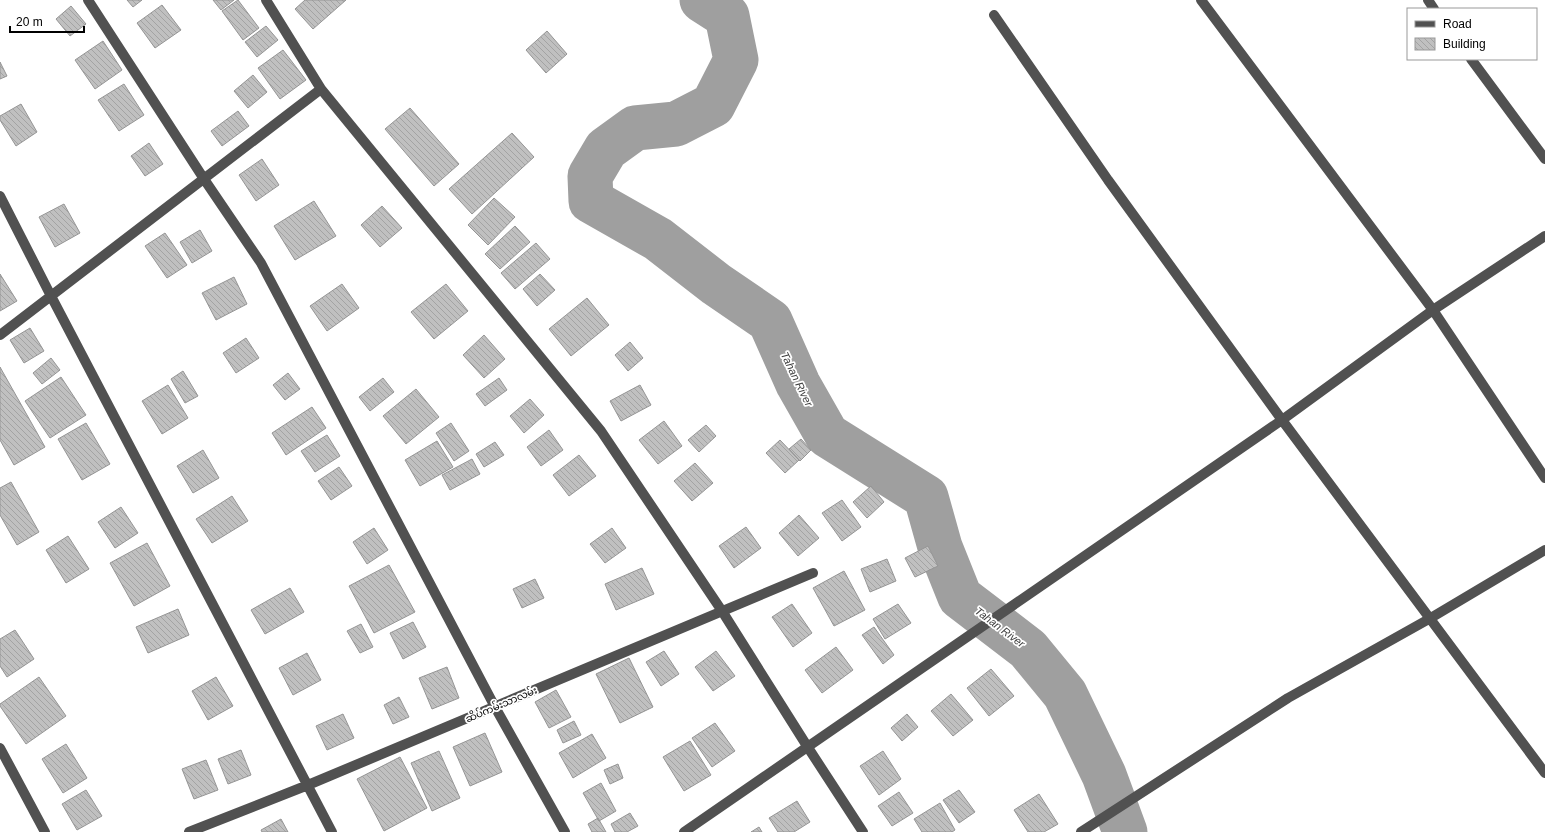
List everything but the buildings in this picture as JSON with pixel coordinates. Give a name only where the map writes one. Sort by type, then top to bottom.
[{"type":"street","points":[[88,0],[204,179],[261,263],[495,707],[565,832]]},
{"type":"street","points":[[266,0],[321,89],[601,431],[722,611],[863,832]]},
{"type":"street","points":[[1201,0],[1433,310],[1545,478]]},
{"type":"street","points":[[994,15],[1112,187],[1429,619],[1545,773]]},
{"type":"street","points":[[1472,60],[1545,159]]},
{"type":"street","points":[[0,335],[321,89]]},
{"type":"street","points":[[0,196],[332,832]]},
{"type":"street","points":[[684,832],[1282,420],[1433,310],[1545,236]]},
{"type":"street","points":[[1081,832],[1091,824],[1288,698],[1429,619],[1545,550]]},
{"type":"street","name":"ဆိပ်ကမ်းသာလမ်း","points":[[189,832],[308,785],[813,573]]},
{"type":"street","points":[[0,748],[45,832]]},
{"type":"waterway","name":"Tahan River","points":[[702,0],[727,16],[736,60],[713,105],[676,124],[635,128],[606,149],[590,176],[591,201],[658,239],[716,284],[770,321],[798,384],[827,435],[926,497],[940,547],[960,597],[1028,649],[1065,694],[1104,775],[1125,832]]}]
